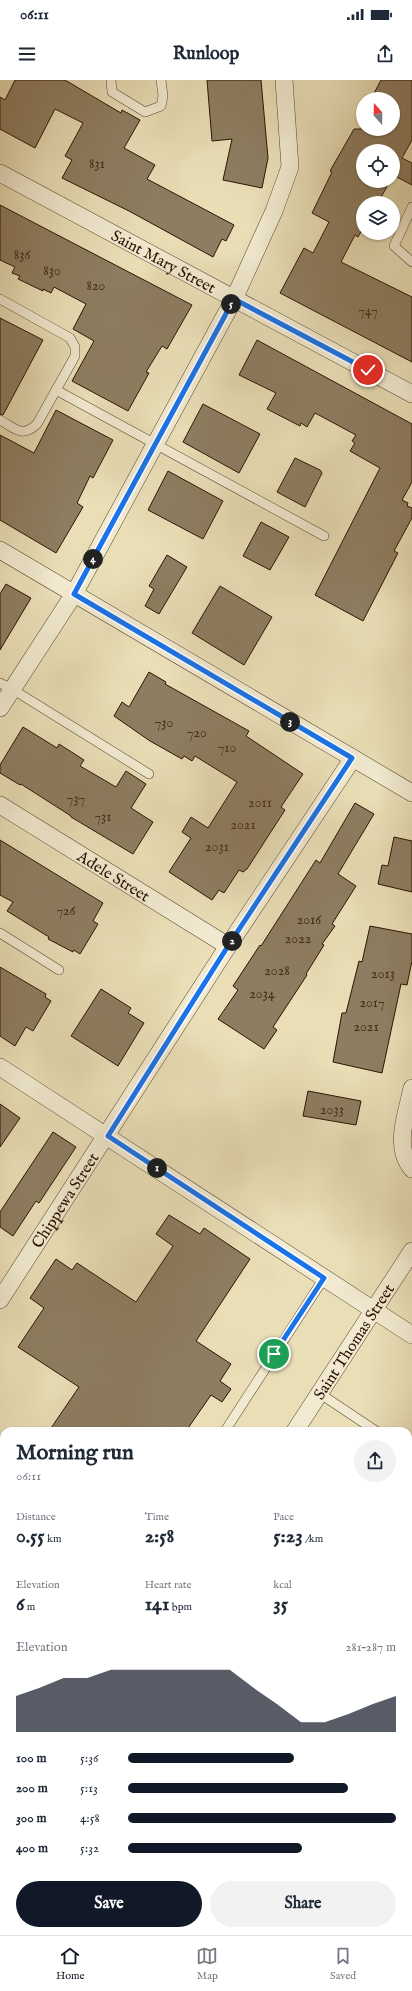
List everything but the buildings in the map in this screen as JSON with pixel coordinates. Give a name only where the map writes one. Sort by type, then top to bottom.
[{"type":"street","points":[[0,708],[6,686],[74,594],[234,299],[274,210],[290,167],[284,80]]},
{"type":"street","name":"Saint Mary Street","points":[[0,173],[412,394]]},
{"type":"street","points":[[0,550],[412,793]]},
{"type":"street","name":"Chippewa Street","points":[[0,1300],[108,1136],[228,946],[352,758]]},
{"type":"street","name":"Adele Street","points":[[0,805],[228,946]]},
{"type":"street","points":[[0,1067],[412,1335]]},
{"type":"street","points":[[412,1088],[404,1126],[402,1147],[406,1162],[412,1169]]},
{"type":"street","name":"Saint Thomas Street","points":[[298,1427],[412,1251]]},
{"type":"lane","points":[[111,80],[112,92],[145,112],[161,106],[163,96],[161,80]]},
{"type":"lane","points":[[412,207],[394,246],[412,262]]},
{"type":"lane","points":[[0,299],[70,338],[75,348],[75,356],[37,424],[29,432],[22,432],[0,420]]},
{"type":"lane","points":[[56,390],[324,536]]},
{"type":"lane","points":[[6,686],[149,774]]},
{"type":"lane","points":[[0,933],[59,970]]},
{"type":"lane","points":[[227,1427],[324,1278]]},
{"type":"lane","points":[[320,1393],[370,1427]]},
{"type":"route","points":[[274,1354],[324,1278],[108,1136],[228,946],[352,758],[74,594],[234,299],[368,370]]}]
